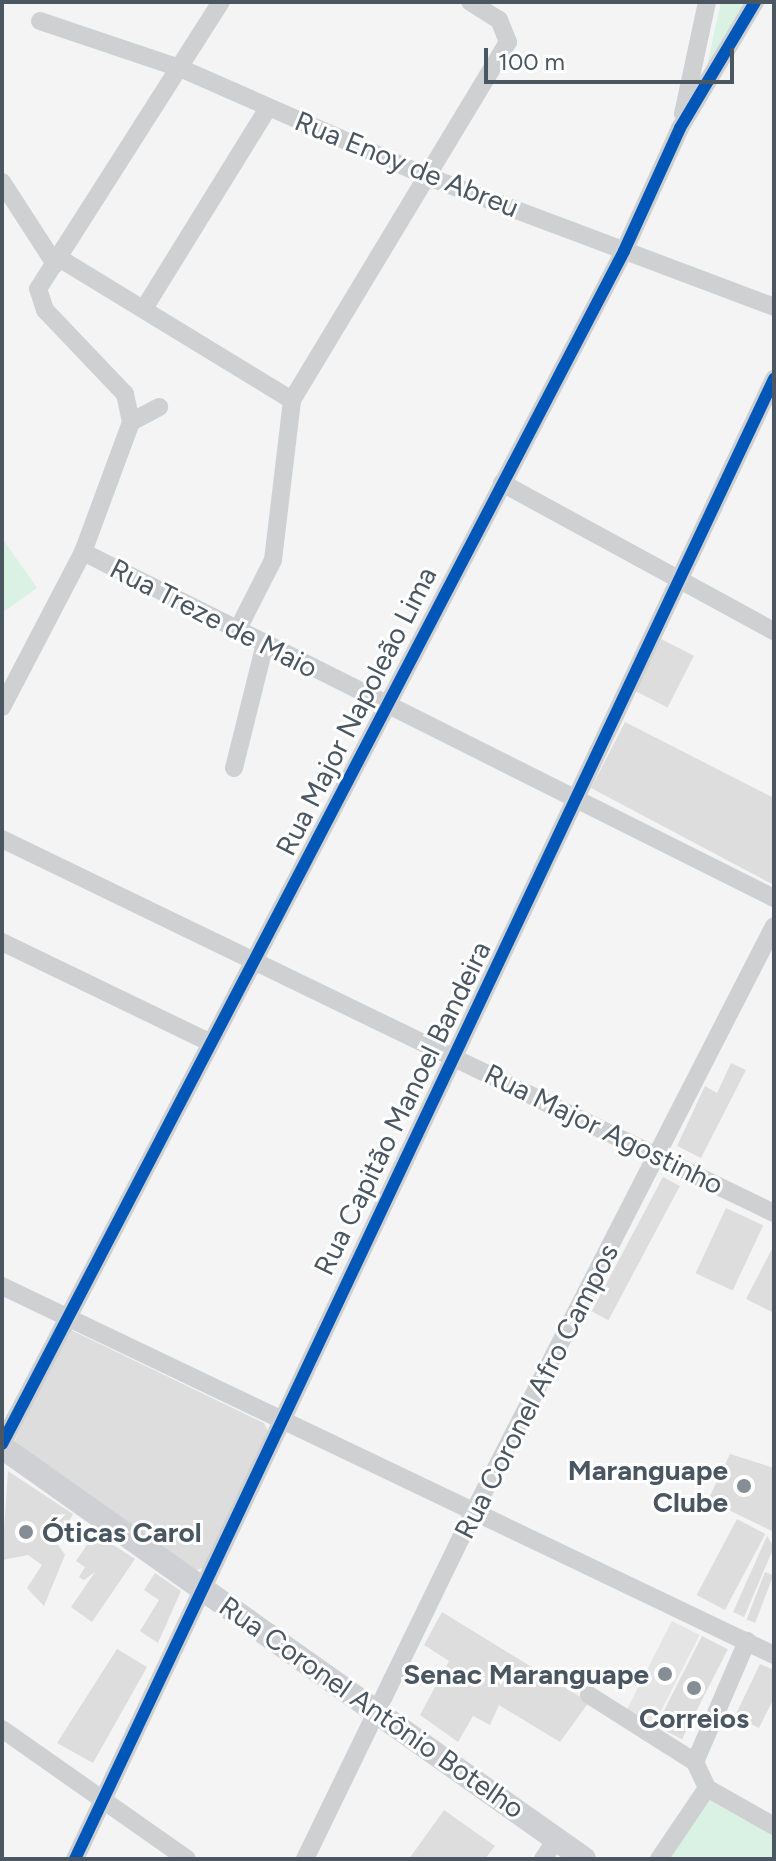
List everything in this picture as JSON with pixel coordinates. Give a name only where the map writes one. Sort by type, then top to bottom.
[{"type":"street","points":[[2,707],[83,552],[131,422],[125,394],[45,310],[38,289],[221,2]]},
{"type":"street","points":[[238,629],[273,560],[292,400],[508,42],[499,20],[470,2]]},
{"type":"street","name":"Rua Major Napoleão Lima","points":[[680,128],[707,2]]},
{"type":"street","name":"Rua Major Napoleão Lima","points":[[2,1445],[63,1315],[254,961],[624,251],[680,128],[755,2]]},
{"type":"street","name":"Rua Enoy de Abreu","points":[[40,21],[180,68],[426,176],[774,307]]},
{"type":"street","points":[[145,307],[268,108]]},
{"type":"street","points":[[2,182],[57,261],[145,307],[292,400]]},
{"type":"street","name":"Rua Capitão Manoel Bandeira","points":[[75,1859],[206,1589],[279,1419],[774,379]]},
{"type":"street","points":[[131,422],[159,407]]},
{"type":"street","points":[[502,483],[774,631]]},
{"type":"street","name":"Rua Treze de Maio","points":[[83,552],[576,796],[774,898]]},
{"type":"street","points":[[234,768],[265,644]]},
{"type":"street","name":"Rua Major Agostinho","points":[[2,839],[774,1213]]},
{"type":"street","name":"Rua Coronel Afro Campos","points":[[305,1859],[381,1711],[474,1511],[774,926]]},
{"type":"street","points":[[2,942],[209,1042]]},
{"type":"street","points":[[2,1286],[774,1655]]},
{"type":"street","name":"Rua Coronel Antônio Botelho","points":[[2,1445],[381,1711],[584,1859]]},
{"type":"street","points":[[695,1762],[747,1641]]},
{"type":"street","points":[[589,1695],[695,1762],[707,1788],[774,1826]]},
{"type":"street","points":[[2,1729],[187,1859]]},
{"type":"street","points":[[659,1859],[707,1788]]},
{"type":"street","points":[[543,1859],[557,1838]]},
{"type":"shaded area","name":"Senac Maranguape","points":[[672,1621],[700,1635],[654,1724],[627,1710]]},
{"type":"green space","points":[[721,2],[750,2],[702,88]]},
{"type":"green space","points":[[2,538],[37,588],[2,613]]},
{"type":"green space","points":[[715,1793],[774,1826],[774,1859],[668,1859]]},
{"type":"building","points":[[661,639],[694,656],[668,707],[635,691]]},
{"type":"building","points":[[625,722],[774,798],[774,885],[591,788]]},
{"type":"building","points":[[731,1063],[746,1070],[701,1158],[677,1146],[705,1086],[717,1093]]},
{"type":"building","points":[[663,1177],[680,1186],[608,1320],[592,1311]]},
{"type":"building","points":[[726,1208],[763,1225],[733,1291],[696,1273]]},
{"type":"building","points":[[774,1245],[774,1308],[772,1312],[746,1299]]},
{"type":"building","points":[[69,1329],[264,1423],[270,1435],[203,1568],[194,1571],[14,1442]]},
{"type":"building","name":"Maranguape Clube","points":[[730,1454],[774,1468],[774,1532],[708,1500]]},
{"type":"building","points":[[8,1471],[73,1514],[64,1530],[53,1523],[48,1530],[65,1555],[44,1606],[27,1588],[42,1565],[28,1555],[2,1560]]},
{"type":"building","points":[[737,1519],[765,1534],[725,1610],[697,1595]]},
{"type":"building","points":[[95,1533],[135,1559],[92,1622],[71,1607],[95,1572],[84,1580],[79,1577],[85,1567],[76,1561]]},
{"type":"building","points":[[767,1536],[774,1547],[744,1617],[733,1612]]},
{"type":"building","points":[[765,1572],[773,1575],[755,1623],[747,1620]]},
{"type":"building","points":[[155,1573],[181,1591],[158,1643],[140,1631],[159,1600],[144,1590]]},
{"type":"building","points":[[442,1612],[589,1702],[560,1742],[499,1705],[490,1725],[473,1716],[458,1742],[420,1715],[449,1661],[424,1645]]},
{"type":"building","name":"Correios","points":[[702,1636],[728,1649],[682,1739],[656,1726]]},
{"type":"building","points":[[117,1649],[147,1667],[93,1763],[57,1743]]},
{"type":"building","points":[[760,1664],[774,1670],[774,1698],[759,1728],[735,1716]]},
{"type":"building","points":[[444,1810],[495,1846],[485,1859],[409,1859]]},
{"type":"cycle path","points":[[2,1444],[624,251],[680,128],[755,2]]},
{"type":"cycle path","points":[[75,1859],[774,379]]},
{"type":"place","name":"Maranguape Clube","points":[[744,1486]]},
{"type":"place","name":"Óticas Carol","points":[[26,1532]]},
{"type":"place","name":"Senac Maranguape","points":[[665,1674]]},
{"type":"place","name":"Correios","points":[[694,1688]]}]
